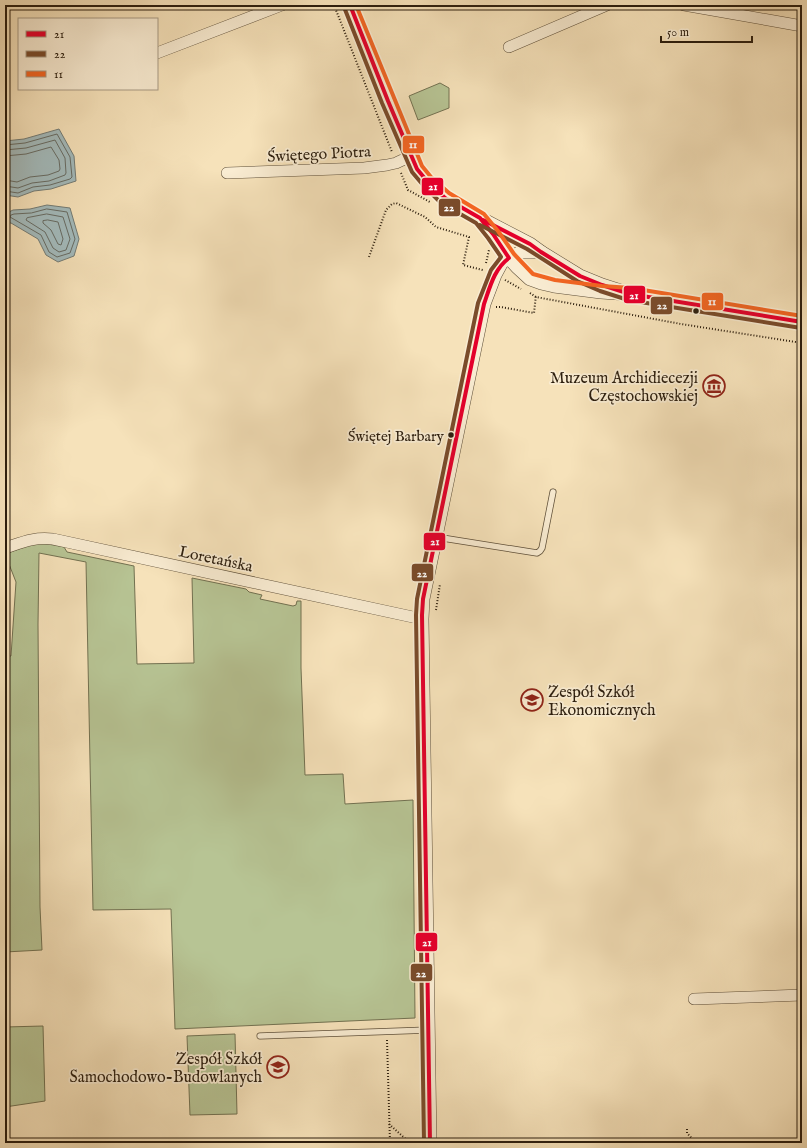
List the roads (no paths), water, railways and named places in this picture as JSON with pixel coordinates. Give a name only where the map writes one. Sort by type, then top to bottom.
[{"type":"street","points":[[158,53],[282,5]]},
{"type":"street","points":[[350,5],[411,156],[417,169],[427,181],[446,198],[480,218],[530,244],[540,252],[580,276],[630,294]]},
{"type":"street","points":[[509,47],[606,5]]},
{"type":"street","points":[[684,5],[802,26]]},
{"type":"street","name":"Świętego Piotra","points":[[227,173],[364,168],[396,163],[411,156]]},
{"type":"street","points":[[480,218],[509,258],[524,274],[530,279],[541,283],[601,292],[630,294],[802,322]]},
{"type":"street","points":[[430,1143],[422,619],[423,599],[490,272],[502,262],[521,252],[540,252]]},
{"type":"street","name":"Loretańska","points":[[5,548],[33,539],[53,539],[422,619]]},
{"type":"street","points":[[694,999],[802,996]]},
{"type":"lane","points":[[436,537],[536,553],[542,548],[553,492]]},
{"type":"lane","points":[[260,1036],[428,1030]]},
{"type":"water","points":[[59,129],[74,156],[76,181],[51,189],[34,191],[18,197],[5,195],[5,141],[24,139]]},
{"type":"water","points":[[47,205],[70,208],[79,239],[74,256],[58,262],[46,255],[38,239],[11,223],[5,223],[5,214],[13,210],[30,209]]},
{"type":"place","name":"Muzeum Archidiecezji Częstochowskiej","points":[[714,386]]},
{"type":"place","name":"Świętej Barbary","points":[[451,435]]},
{"type":"place","name":"Zespół Szkół Ekonomicznych","points":[[532,700]]},
{"type":"place","name":"Zespół Szkół Samochodowo-Budowlanych","points":[[278,1067]]}]
